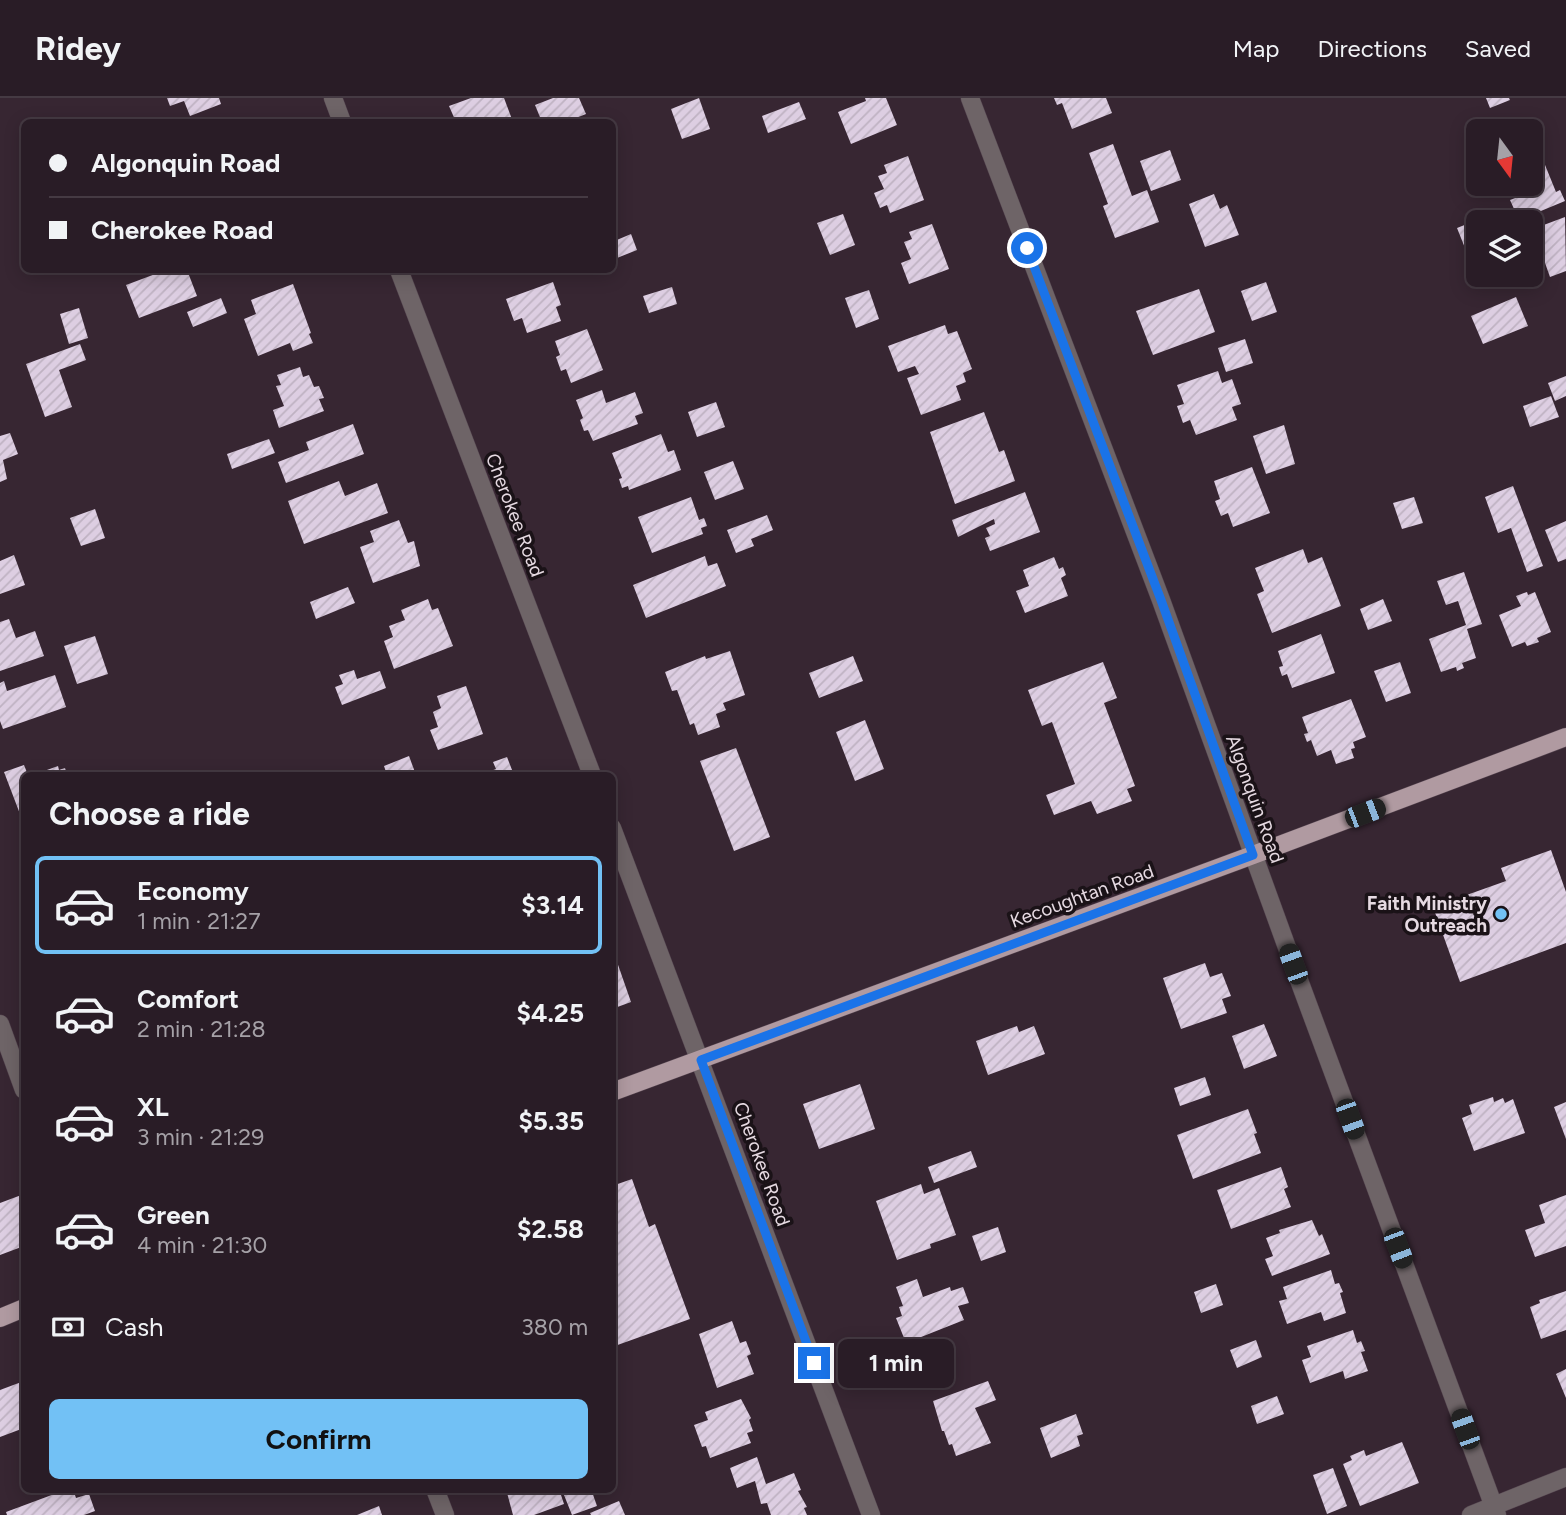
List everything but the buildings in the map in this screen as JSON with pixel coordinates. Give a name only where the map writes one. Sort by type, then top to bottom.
[{"type":"main road","name":"Kecoughtan Road","points":[[616,1092],[1566,737]]},
{"type":"main road","points":[[0,1318],[21,1309]]},
{"type":"street","points":[[333,98],[341,119]]},
{"type":"street","name":"Algonquin Road","points":[[970,98],[1161,600],[1496,1511]]},
{"type":"street","name":"Cherokee Road","points":[[400,273],[591,772]]},
{"type":"street","name":"Cherokee Road","points":[[616,838],[871,1515]]},
{"type":"street","points":[[0,1024],[21,1082]]},
{"type":"street","points":[[1471,1515],[1496,1511],[1566,1478]]},
{"type":"street","points":[[437,1493],[445,1515]]},
{"type":"place","name":"Faith Ministry Outreach","points":[[1501,914]]},
{"type":"route","points":[[814,1363],[701,1060],[1253,855],[1161,600],[1027,248]]}]
